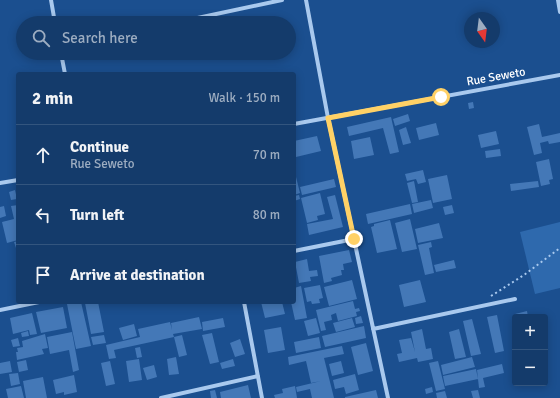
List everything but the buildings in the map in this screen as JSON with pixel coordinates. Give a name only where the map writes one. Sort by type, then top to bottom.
[{"type":"street","points":[[51,0],[54,16]]},
{"type":"street","points":[[207,16],[282,0]]},
{"type":"street","points":[[306,0],[328,118],[388,398]]},
{"type":"street","points":[[558,0],[560,12]]},
{"type":"street","points":[[62,60],[65,72]]},
{"type":"street","name":"Rue Seweto","points":[[296,124],[560,75]]},
{"type":"street","points":[[0,183],[16,180]]},
{"type":"street","points":[[296,251],[354,239]]},
{"type":"street","points":[[373,330],[515,299]]},
{"type":"street","points":[[0,310],[29,304]]},
{"type":"street","points":[[244,304],[262,398]]},
{"type":"street","points":[[161,398],[258,376]]},
{"type":"path","points":[[485,300],[524,275],[560,248]]},
{"type":"shaded area","points":[[560,222],[560,288],[535,294],[520,232]]},
{"type":"route","points":[[354,239],[328,118],[441,97]]}]
